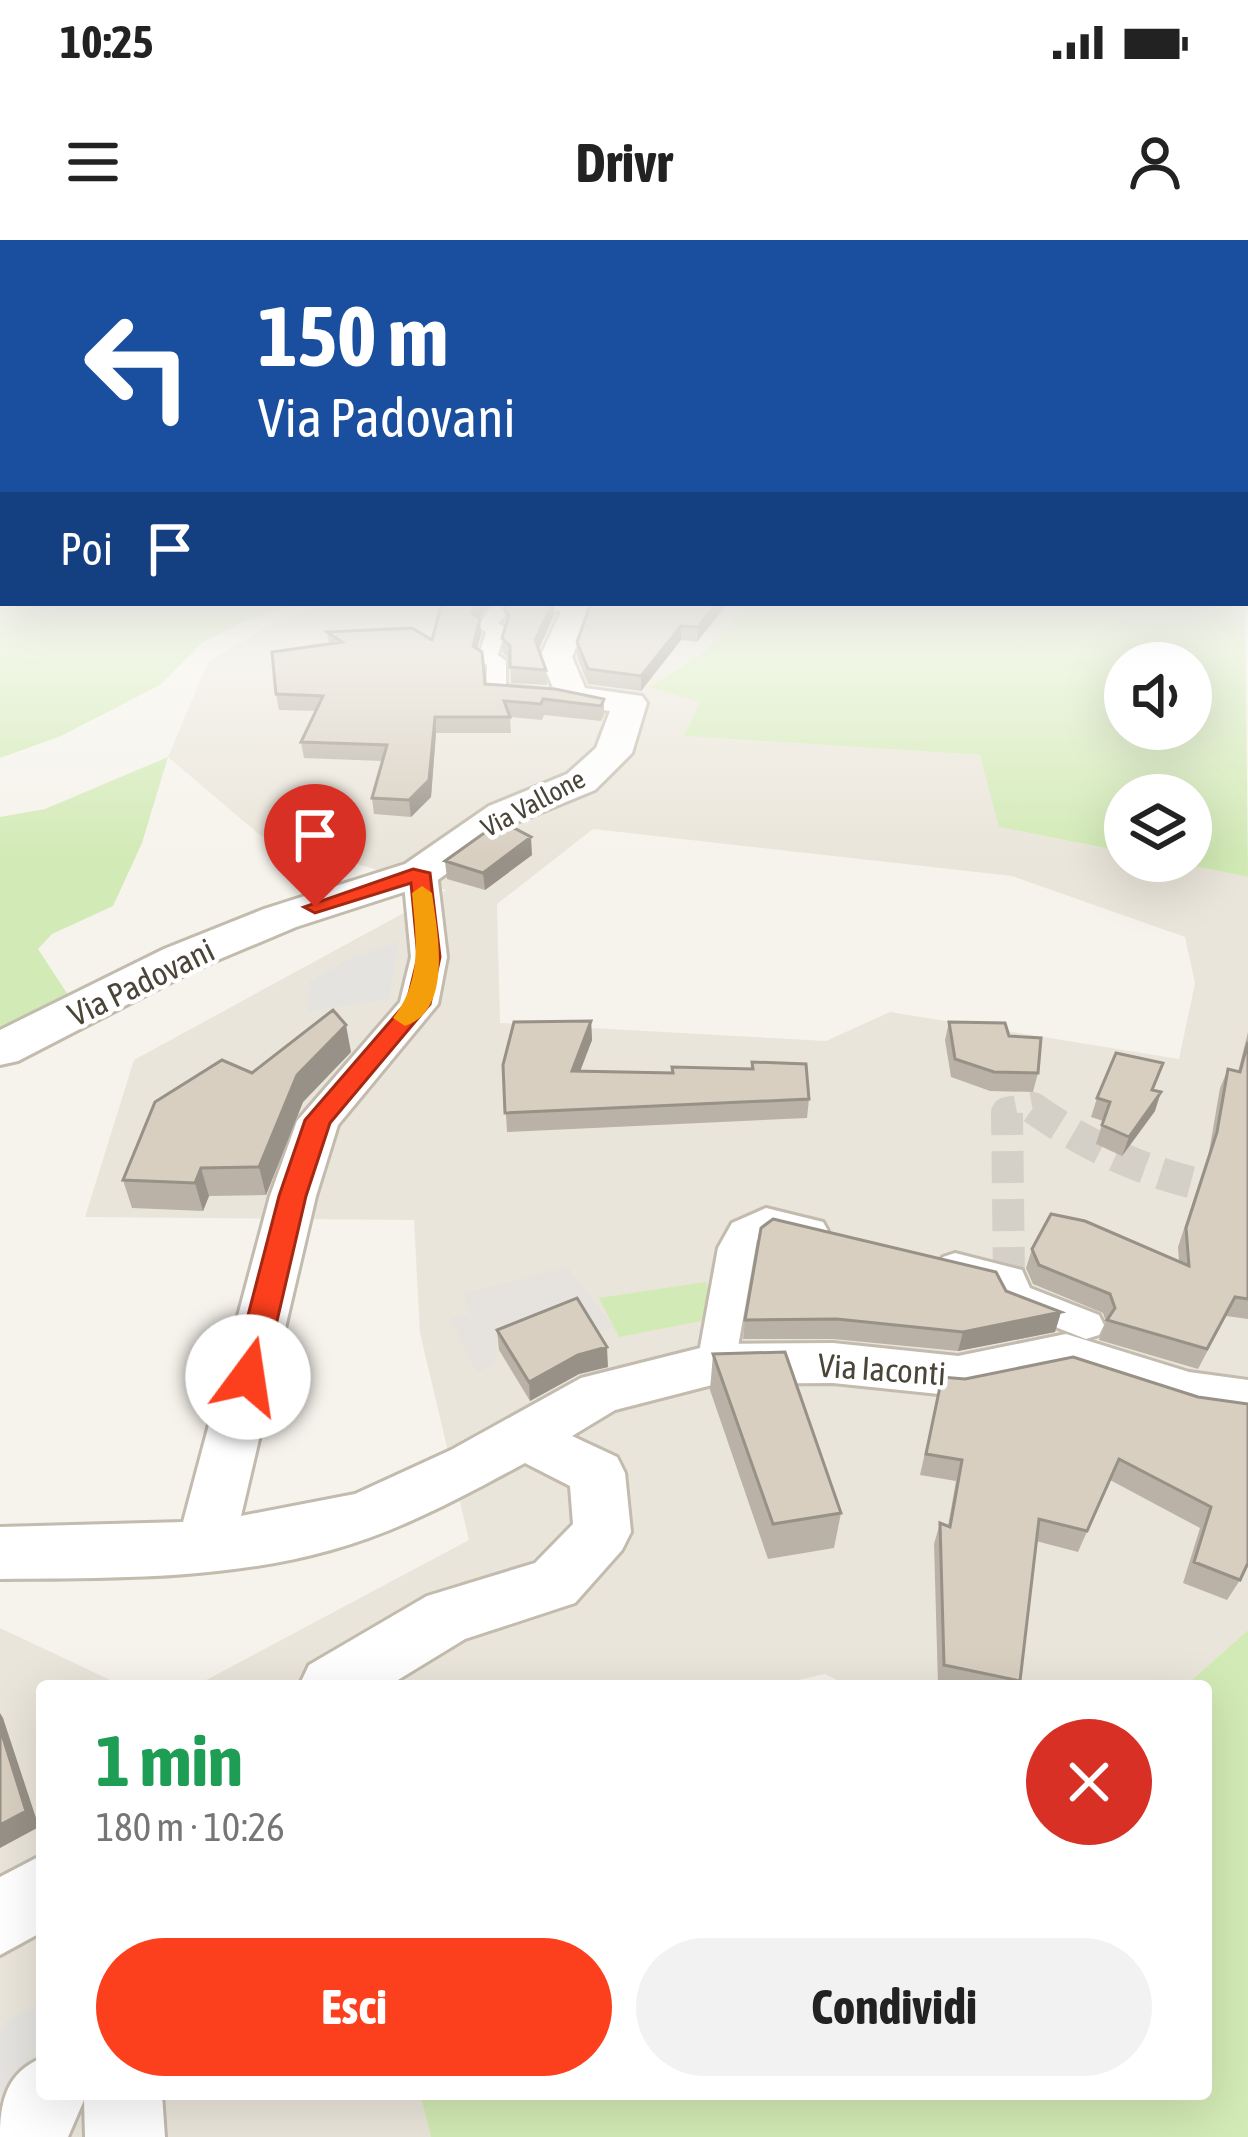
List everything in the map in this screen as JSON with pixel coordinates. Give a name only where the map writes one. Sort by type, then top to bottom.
[{"type":"street","name":"Via Vallone","points":[[420,873],[503,814],[581,782],[613,753],[630,703],[496,692],[496,682]]},
{"type":"street","name":"Via Vallone","points":[[566,682],[572,697]]},
{"type":"street","name":"Via Padovani","points":[[0,1049],[180,959],[280,918],[420,873]]},
{"type":"street","points":[[206,1544],[292,1196],[318,1120],[418,1004],[429,957],[420,873]]},
{"type":"street","points":[[716,1364],[735,1248],[744,1232],[766,1220],[854,1242]]},
{"type":"street","points":[[920,1258],[1009,1279],[1015,1297],[1086,1325]]},
{"type":"street","name":"Via Iaconti","points":[[0,1553],[206,1544],[307,1531],[415,1494],[600,1394],[716,1364],[833,1363],[958,1376],[1066,1354],[1189,1393],[1248,1401]]},
{"type":"street","points":[[341,1680],[448,1616],[554,1584],[602,1532],[597,1473],[524,1438]]},
{"type":"street","points":[[0,1918],[36,1894]]},
{"type":"street","points":[[25,2137],[45,2100]]},
{"type":"street","points":[[124,2100],[124,2137]]},
{"type":"shaded area","points":[[200,682],[657,682],[650,686],[701,702],[685,736],[980,755],[1000,827],[1104,848],[1104,882],[1212,882],[1212,870],[1248,877],[1248,1630],[1192,1680],[837,1680],[825,1674],[798,1680],[206,1680],[469,1540],[420,1333],[414,1220],[85,1217],[134,1060],[446,890],[261,836],[168,757]],"holes":[[[593,829],[1012,876],[1185,937],[1195,983],[1179,1059],[890,1012],[826,1041],[500,1023],[497,904]]]},
{"type":"shaded area","points":[[399,941],[389,999],[308,1012],[309,982],[349,959]]},
{"type":"shaded area","points":[[567,1266],[614,1327],[595,1333],[579,1310],[495,1347],[497,1362],[477,1373],[450,1318],[470,1314],[463,1294]]},
{"type":"shaded area","points":[[0,1628],[110,1680],[36,1680],[36,2100],[422,2100],[431,2137],[0,2137]]},
{"type":"shaded area","points":[[36,2006],[36,2077],[0,2137],[0,2032],[7,2020]]},
{"type":"green space","points":[[0,682],[163,682],[61,736],[0,758]]},
{"type":"green space","points":[[657,682],[1104,682],[1104,750],[1212,750],[1212,682],[1246,682],[1248,877],[1212,870],[1212,774],[1104,774],[1104,848],[999,827],[980,755],[684,736],[700,702],[649,687]]},
{"type":"green space","points":[[168,757],[142,843],[113,906],[52,934],[38,949],[70,998],[0,1034],[0,817],[45,809]]},
{"type":"green space","points":[[706,1282],[716,1318],[619,1337],[599,1298]]},
{"type":"green space","points":[[1248,1630],[1248,2137],[431,2137],[422,2100],[1212,2100],[1212,1680],[1192,1680]]},
{"type":"building","points":[[275,682],[485,682],[604,699],[601,706],[543,699],[541,704],[504,701],[510,717],[435,717],[429,780],[409,800],[372,798],[387,745],[301,742],[323,696],[276,694]]},
{"type":"building","points":[[501,821],[531,837],[483,873],[445,861]]},
{"type":"building","points":[[333,1010],[346,1025],[297,1075],[259,1167],[201,1168],[195,1183],[123,1180],[155,1102],[222,1060],[252,1073]]},
{"type":"building","points":[[591,1021],[572,1071],[673,1073],[672,1067],[753,1069],[752,1062],[806,1064],[809,1099],[505,1113],[503,1065],[514,1022]]},
{"type":"building","points":[[949,1022],[1005,1023],[1009,1036],[1041,1038],[1038,1073],[994,1072],[955,1059]]},
{"type":"building","points":[[1248,1042],[1248,1299],[1235,1297],[1207,1349],[1107,1320],[1115,1308],[1110,1294],[1039,1265],[1032,1249],[1051,1214],[1085,1221],[1189,1266],[1186,1228],[1217,1132],[1228,1069],[1240,1072]]},
{"type":"building","points":[[1116,1053],[1163,1063],[1152,1090],[1161,1092],[1129,1137],[1102,1125],[1110,1102],[1097,1098]]},
{"type":"building","points":[[773,1219],[996,1272],[1006,1291],[1061,1312],[963,1332],[837,1319],[745,1320],[761,1228]]},
{"type":"building","points":[[577,1298],[607,1347],[578,1355],[529,1382],[497,1330]]},
{"type":"building","points":[[785,1352],[841,1513],[773,1524],[713,1354]]},
{"type":"building","points":[[1073,1357],[1198,1397],[1248,1404],[1248,1563],[1240,1580],[1194,1562],[1211,1507],[1119,1459],[1087,1531],[1039,1519],[1020,1680],[944,1665],[940,1523],[950,1527],[962,1460],[926,1454],[942,1377],[965,1379]]},
{"type":"building","points":[[0,1728],[26,1811],[0,1825]]},
{"type":"tunnel","points":[[1009,1279],[1007,1113],[1033,1108],[1135,1164],[1248,1194]]},
{"type":"slow traffic","points":[[405,1018],[418,1004],[429,957],[422,893]]},
{"type":"route","points":[[248,1377],[292,1196],[318,1120],[418,1004],[429,957],[420,873],[315,907]]}]
